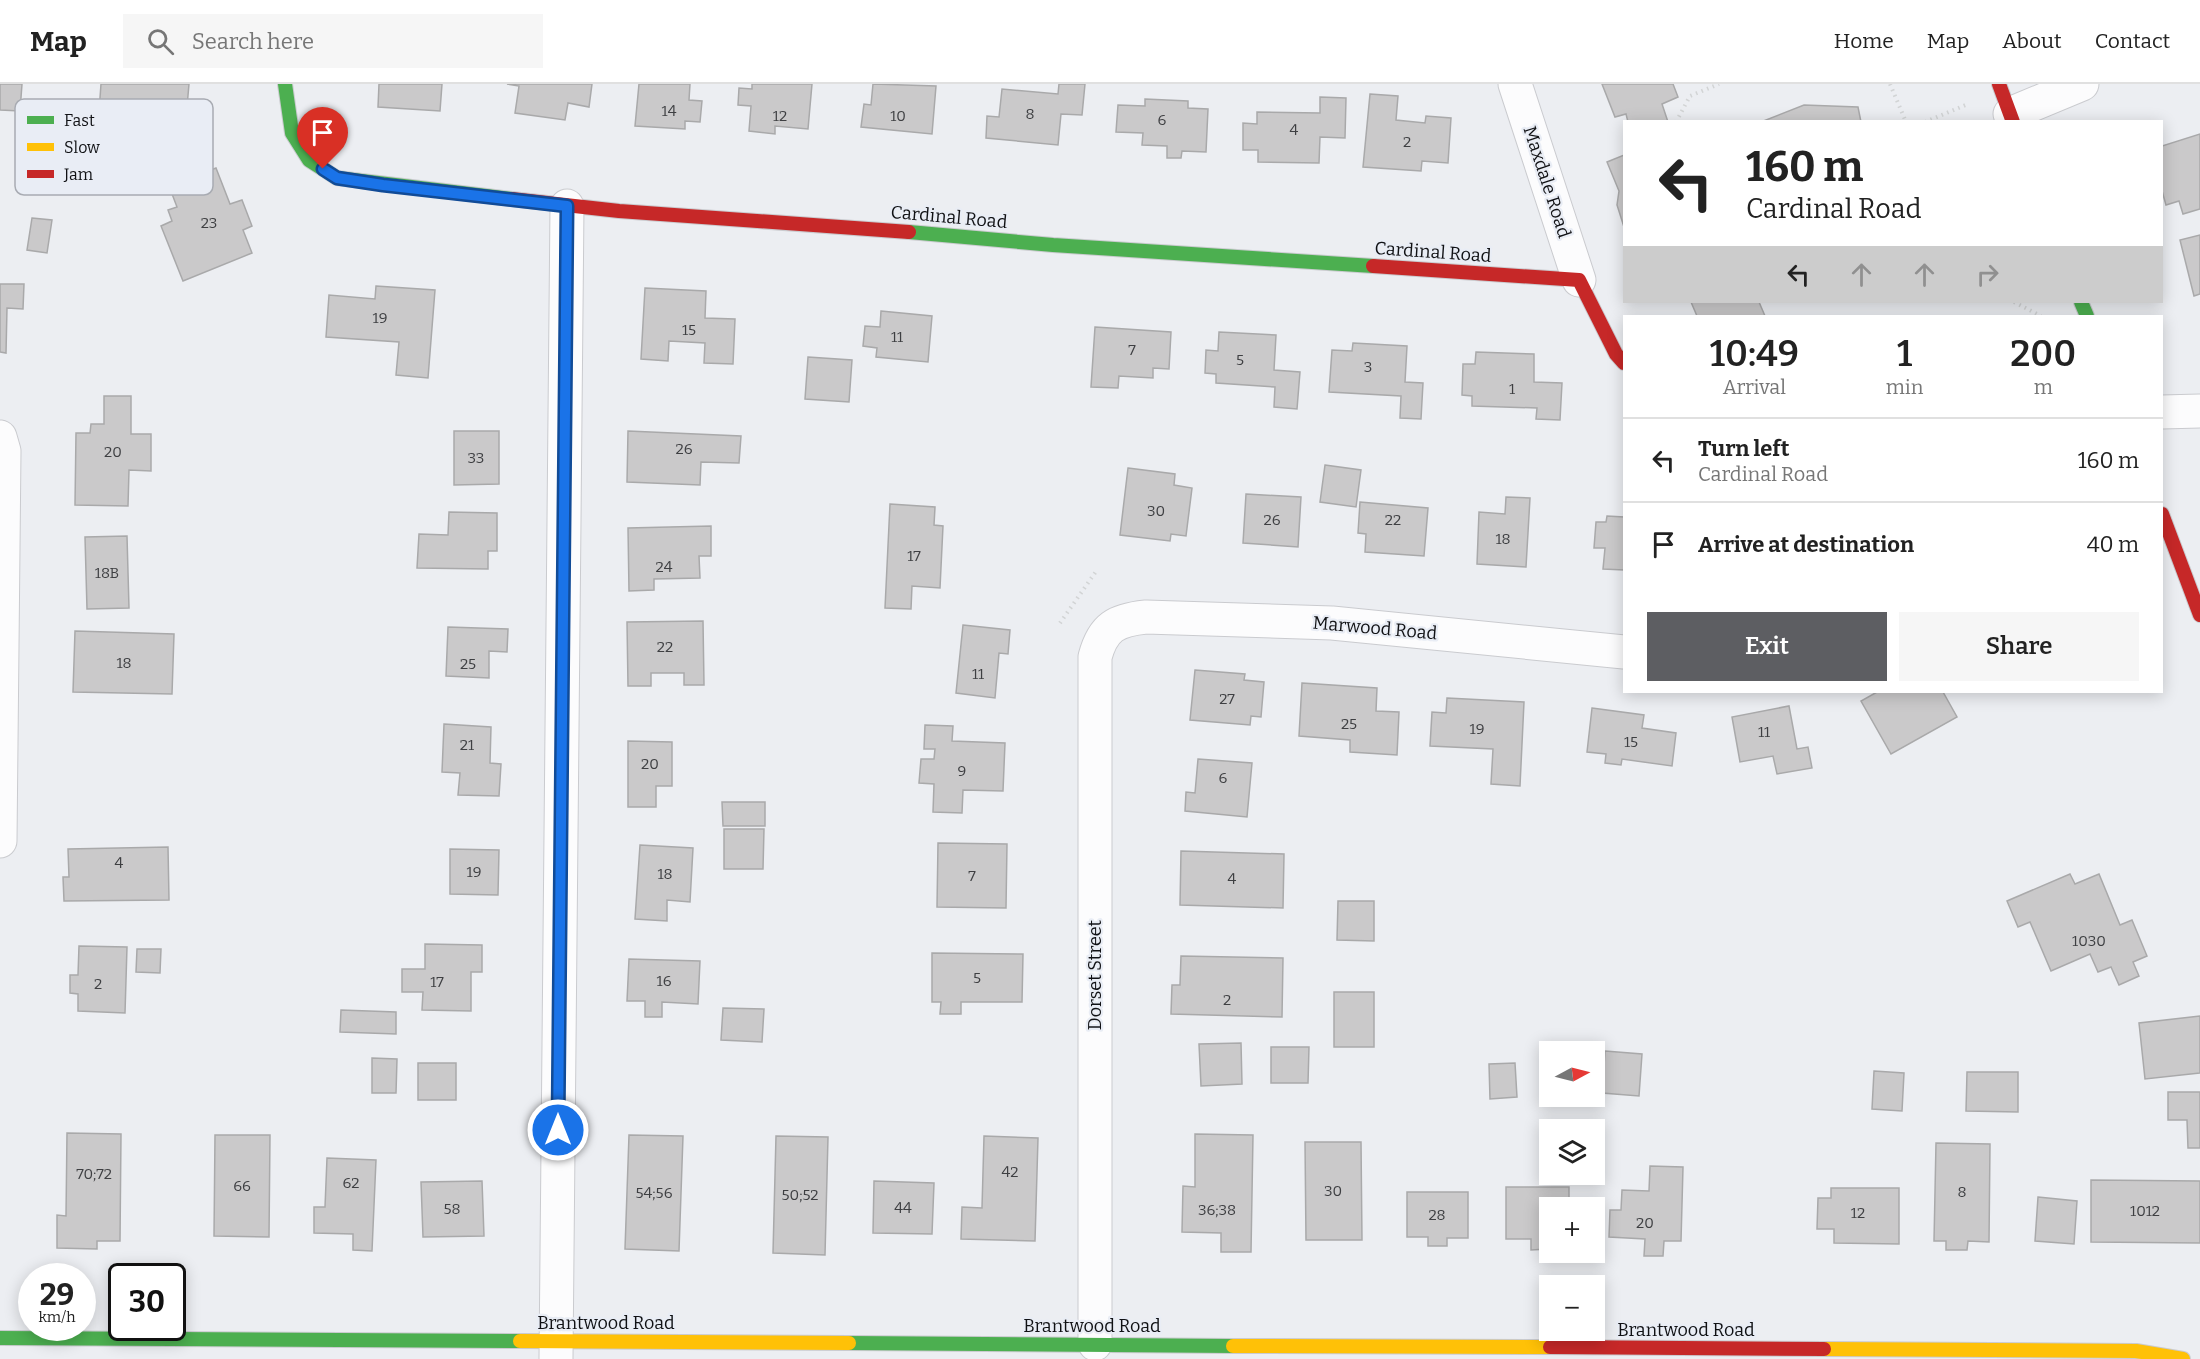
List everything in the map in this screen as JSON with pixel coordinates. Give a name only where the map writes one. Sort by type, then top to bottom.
[{"type":"street","name":"Cardinal Road","points":[[285,84],[292,133],[309,160],[337,178],[383,185],[567,206],[872,228],[1053,244],[1579,280]]},
{"type":"street","name":"Maxdale Road","points":[[1515,84],[1579,280]]},
{"type":"street","points":[[2007,106],[2082,84]]},
{"type":"street","points":[[556,1350],[567,206]]},
{"type":"street","points":[[1579,280],[1623,362]]},
{"type":"street","points":[[2163,412],[2200,411]]},
{"type":"street","points":[[0,437],[4,451],[0,841]]},
{"type":"street","points":[[2163,517],[2200,615]]},
{"type":"street","name":"Marwood Road","points":[[1125,620],[1146,618],[1332,623],[1623,652]]},
{"type":"street","name":"Dorset Street","points":[[1095,1344],[1095,657],[1099,640],[1113,625],[1125,620]]},
{"type":"street","name":"Brantwood Road","points":[[0,1338],[556,1350],[1095,1344],[2136,1351],[2182,1359]]},
{"type":"path","points":[[1677,120],[1690,96],[1719,84]]},
{"type":"path","points":[[1890,84],[1905,120]]},
{"type":"path","points":[[1930,120],[1968,104]]},
{"type":"path","points":[[2016,303],[2039,315]]},
{"type":"path","points":[[1060,623],[1096,570]]},
{"type":"building","points":[[0,84],[22,84],[21,99],[15,99],[15,111],[0,110]]},
{"type":"building","points":[[101,84],[189,84],[188,99],[100,99]]},
{"type":"building","points":[[379,84],[442,84],[440,111],[378,107]]},
{"type":"building","points":[[507,84],[592,84],[589,107],[568,103],[565,120],[515,113],[519,86]]},
{"type":"building","points":[[639,84],[690,84],[689,100],[702,101],[700,122],[685,121],[685,129],[635,126]]},
{"type":"building","points":[[752,84],[812,84],[808,129],[775,126],[775,134],[749,131],[751,106],[738,105],[739,88],[752,89]]},
{"type":"building","points":[[873,84],[936,86],[932,134],[861,127],[864,104],[871,105]]},
{"type":"building","points":[[1059,84],[1085,84],[1082,115],[1061,114],[1058,145],[986,138],[987,116],[999,117],[1002,89],[1058,94]]},
{"type":"building","points":[[1602,84],[1673,84],[1678,97],[1662,104],[1667,120],[1628,120],[1626,114],[1615,117]]},
{"type":"building","points":[[1370,94],[1398,96],[1396,120],[1425,123],[1426,116],[1451,118],[1448,163],[1422,161],[1421,171],[1363,167]]},
{"type":"building","points":[[1320,97],[1346,98],[1345,138],[1320,137],[1319,163],[1258,162],[1258,150],[1243,150],[1243,123],[1257,124],[1257,112],[1320,113]]},
{"type":"building","points":[[1145,99],[1188,101],[1188,108],[1208,109],[1206,152],[1182,151],[1181,158],[1167,158],[1167,146],[1142,145],[1143,133],[1116,132],[1118,105],[1145,106]]},
{"type":"building","points":[[1804,105],[1858,107],[1861,120],[1766,120]]},
{"type":"building","points":[[2200,134],[2200,209],[2183,214],[2179,201],[2166,205],[2163,194],[2163,146]]},
{"type":"building","points":[[1623,155],[1623,224],[1617,205],[1619,191],[1607,162]]},
{"type":"building","points":[[216,168],[230,204],[242,200],[252,226],[243,230],[252,253],[183,281],[161,226],[172,221],[168,210],[177,207],[172,195],[213,195],[213,169]]},
{"type":"building","points":[[32,218],[52,220],[47,253],[27,250]]},
{"type":"building","points":[[2200,235],[2200,294],[2194,296],[2180,240]]},
{"type":"building","points":[[0,284],[24,284],[23,309],[7,308],[6,353],[0,352]]},
{"type":"building","points":[[376,286],[435,290],[428,378],[396,375],[399,342],[326,337],[329,295],[375,299]]},
{"type":"building","points":[[645,288],[706,291],[705,318],[735,319],[733,364],[704,363],[705,343],[669,341],[668,361],[641,359]]},
{"type":"building","points":[[1691,303],[1759,303],[1765,315],[1697,315]]},
{"type":"building","points":[[881,311],[932,316],[928,362],[876,357],[877,348],[863,346],[865,326],[880,327]]},
{"type":"building","points":[[1095,327],[1171,332],[1169,369],[1153,368],[1153,378],[1119,376],[1118,388],[1091,387]]},
{"type":"building","points":[[1219,332],[1276,335],[1274,370],[1300,372],[1297,409],[1274,407],[1275,387],[1216,383],[1216,374],[1205,373],[1206,350],[1218,351]]},
{"type":"building","points":[[1353,343],[1407,346],[1405,382],[1423,383],[1421,419],[1400,418],[1401,396],[1329,392],[1332,350],[1352,351]]},
{"type":"building","points":[[1476,352],[1534,354],[1534,382],[1562,383],[1560,420],[1536,419],[1537,408],[1472,406],[1472,396],[1462,395],[1463,364],[1475,364]]},
{"type":"building","points":[[808,357],[852,360],[849,402],[805,399]]},
{"type":"building","points":[[104,396],[131,396],[131,434],[151,434],[151,471],[129,470],[128,506],[75,505],[76,433],[90,433],[91,424],[104,424]]},
{"type":"building","points":[[454,431],[499,431],[499,484],[454,485]]},
{"type":"building","points":[[628,431],[741,436],[739,463],[701,462],[700,485],[627,482]]},
{"type":"building","points":[[1325,465],[1361,470],[1356,507],[1320,502]]},
{"type":"building","points":[[1128,468],[1175,474],[1174,485],[1192,488],[1186,536],[1171,534],[1170,541],[1120,535]]},
{"type":"building","points":[[1246,494],[1301,497],[1298,547],[1243,543]]},
{"type":"building","points":[[1506,497],[1530,498],[1526,567],[1477,564],[1479,512],[1505,514]]},
{"type":"building","points":[[1360,502],[1428,508],[1424,556],[1365,552],[1366,534],[1358,533]]},
{"type":"building","points":[[890,504],[935,507],[934,525],[943,526],[940,588],[912,586],[911,609],[885,608]]},
{"type":"building","points":[[449,512],[497,513],[497,551],[488,551],[488,569],[417,568],[419,534],[448,535]]},
{"type":"building","points":[[1607,516],[1623,517],[1623,570],[1603,569],[1605,548],[1594,548],[1596,522],[1606,522]]},
{"type":"building","points":[[711,526],[711,556],[699,556],[700,578],[654,579],[654,590],[629,591],[628,528]]},
{"type":"building","points":[[127,536],[129,608],[87,609],[85,537]]},
{"type":"building","points":[[703,621],[704,685],[684,685],[684,673],[651,673],[651,686],[628,686],[627,622]]},
{"type":"building","points":[[963,625],[1010,630],[1008,654],[999,653],[995,698],[956,693]]},
{"type":"building","points":[[448,627],[508,629],[507,652],[489,651],[489,678],[446,676]]},
{"type":"building","points":[[75,631],[174,634],[172,694],[73,692]]},
{"type":"building","points":[[1195,670],[1245,674],[1244,680],[1264,682],[1261,717],[1251,716],[1250,725],[1190,720]]},
{"type":"building","points":[[1302,683],[1377,688],[1376,711],[1399,712],[1397,755],[1350,752],[1350,740],[1299,736]]},
{"type":"building","points":[[1875,693],[1944,693],[1957,717],[1891,754],[1861,701]]},
{"type":"building","points":[[1447,698],[1524,702],[1520,786],[1491,784],[1493,749],[1430,746],[1432,712],[1446,713]]},
{"type":"building","points":[[1789,706],[1797,749],[1808,747],[1812,768],[1777,774],[1773,756],[1740,762],[1732,717]]},
{"type":"building","points":[[1592,708],[1644,715],[1642,728],[1676,733],[1672,766],[1622,759],[1621,765],[1605,763],[1606,754],[1587,752]]},
{"type":"building","points":[[444,724],[491,727],[490,763],[501,764],[499,796],[458,795],[460,773],[442,772]]},
{"type":"building","points":[[925,725],[953,726],[952,741],[1005,743],[1003,791],[963,790],[962,813],[933,812],[934,784],[919,783],[921,759],[934,759],[935,749],[924,749]]},
{"type":"building","points":[[628,741],[672,742],[672,786],[656,786],[656,807],[628,807]]},
{"type":"building","points":[[1198,759],[1252,763],[1247,817],[1185,811],[1186,792],[1195,793]]},
{"type":"building","points":[[722,802],[765,802],[765,826],[723,826]]},
{"type":"building","points":[[724,829],[764,829],[763,869],[724,869]]},
{"type":"building","points":[[938,843],[1007,844],[1006,908],[937,907]]},
{"type":"building","points":[[640,845],[693,848],[690,902],[667,900],[667,921],[635,919]]},
{"type":"building","points":[[168,847],[169,900],[64,901],[63,877],[69,877],[68,849]]},
{"type":"building","points":[[450,849],[499,850],[498,895],[450,894]]},
{"type":"building","points":[[1181,851],[1284,854],[1283,908],[1180,905]]},
{"type":"building","points":[[2070,874],[2075,884],[2099,874],[2120,925],[2132,920],[2147,956],[2133,962],[2139,976],[2119,985],[2111,967],[2098,972],[2090,954],[2051,971],[2030,922],[2018,927],[2007,901]]},
{"type":"building","points":[[1338,901],[1374,901],[1374,941],[1337,940]]},
{"type":"building","points":[[425,944],[482,945],[482,972],[471,972],[471,1011],[422,1010],[423,992],[402,992],[402,969],[425,969]]},
{"type":"building","points":[[79,946],[127,947],[125,1013],[78,1011],[78,994],[70,993],[70,975],[78,975]]},
{"type":"building","points":[[137,949],[161,949],[160,973],[136,972]]},
{"type":"building","points":[[932,953],[1023,954],[1022,1002],[961,1002],[961,1014],[940,1014],[941,1002],[932,1002]]},
{"type":"building","points":[[1181,956],[1283,958],[1282,1017],[1171,1014],[1172,985],[1180,985]]},
{"type":"building","points":[[629,959],[700,961],[698,1004],[662,1002],[662,1017],[645,1017],[645,1001],[627,1001]]},
{"type":"building","points":[[1334,992],[1374,992],[1374,1047],[1334,1047]]},
{"type":"building","points":[[723,1008],[764,1009],[762,1042],[721,1040]]},
{"type":"building","points":[[341,1010],[396,1012],[396,1034],[340,1032]]},
{"type":"building","points":[[2200,1016],[2200,1073],[2145,1079],[2139,1023]]},
{"type":"building","points":[[1241,1043],[1242,1084],[1201,1086],[1199,1044]]},
{"type":"building","points":[[1271,1047],[1309,1047],[1308,1083],[1271,1083]]},
{"type":"building","points":[[1605,1051],[1642,1054],[1639,1096],[1605,1093]]},
{"type":"building","points":[[372,1058],[397,1059],[396,1093],[372,1093]]},
{"type":"building","points":[[418,1063],[456,1063],[456,1100],[418,1100]]},
{"type":"building","points":[[1515,1063],[1517,1097],[1490,1099],[1489,1064]]},
{"type":"building","points":[[1874,1071],[1904,1073],[1902,1111],[1872,1109]]},
{"type":"building","points":[[1967,1072],[2018,1072],[2018,1112],[1966,1111]]},
{"type":"building","points":[[2168,1092],[2200,1092],[2200,1148],[2188,1148],[2187,1120],[2168,1120]]},
{"type":"building","points":[[67,1133],[121,1134],[120,1241],[97,1241],[97,1249],[57,1248],[57,1215],[66,1216]]},
{"type":"building","points":[[1195,1134],[1253,1135],[1251,1252],[1221,1252],[1221,1233],[1182,1232],[1183,1186],[1195,1187]]},
{"type":"building","points":[[215,1135],[270,1135],[269,1237],[214,1236]]},
{"type":"building","points":[[629,1135],[683,1136],[679,1251],[625,1249]]},
{"type":"building","points":[[776,1136],[828,1137],[825,1255],[773,1253]]},
{"type":"building","points":[[984,1136],[1038,1138],[1035,1241],[961,1239],[962,1207],[982,1208]]},
{"type":"building","points":[[1305,1142],[1361,1142],[1362,1240],[1306,1240]]},
{"type":"building","points":[[1936,1143],[1990,1144],[1989,1242],[1968,1241],[1967,1250],[1946,1250],[1946,1241],[1934,1241]]},
{"type":"building","points":[[327,1158],[376,1160],[372,1251],[353,1250],[353,1234],[314,1233],[314,1207],[325,1207]]},
{"type":"building","points":[[1650,1166],[1683,1167],[1681,1241],[1664,1241],[1663,1256],[1644,1256],[1645,1239],[1609,1237],[1610,1210],[1621,1210],[1622,1190],[1649,1191]]},
{"type":"building","points":[[2091,1180],[2200,1181],[2200,1243],[2091,1242]]},
{"type":"building","points":[[482,1181],[484,1236],[423,1237],[421,1182]]},
{"type":"building","points":[[874,1181],[934,1183],[932,1234],[873,1233]]},
{"type":"building","points":[[1506,1187],[1569,1187],[1569,1197],[1539,1197],[1539,1250],[1531,1250],[1531,1239],[1506,1239]]},
{"type":"building","points":[[1831,1188],[1899,1188],[1899,1244],[1834,1243],[1834,1229],[1817,1229],[1818,1198],[1831,1198]]},
{"type":"building","points":[[1407,1192],[1468,1192],[1468,1238],[1447,1238],[1447,1246],[1428,1246],[1428,1237],[1407,1237]]},
{"type":"building","points":[[2038,1197],[2077,1201],[2074,1244],[2035,1241]]},
{"type":"traffic: fast","points":[[285,84],[292,133],[309,160],[337,178],[512,199]]},
{"type":"traffic: fast","points":[[909,232],[1053,245],[1373,266]]},
{"type":"traffic: fast","points":[[2081,303],[2087,315]]},
{"type":"traffic: fast","points":[[0,1338],[520,1341]]},
{"type":"traffic: fast","points":[[849,1343],[1233,1346]]},
{"type":"traffic: slow","points":[[520,1341],[849,1343]]},
{"type":"traffic: slow","points":[[1233,1346],[1550,1347]]},
{"type":"traffic: slow","points":[[1824,1349],[2136,1351],[2183,1359]]},
{"type":"traffic: jam","points":[[1999,84],[2012,120]]},
{"type":"traffic: jam","points":[[512,199],[619,211],[909,232]]},
{"type":"traffic: jam","points":[[1373,266],[1579,280],[1616,354],[1623,362]]},
{"type":"traffic: jam","points":[[2163,517],[2200,615]]},
{"type":"traffic: jam","points":[[1550,1347],[1824,1349]]},
{"type":"route","points":[[323,169],[337,178],[383,185],[567,206],[558,1130]]}]
